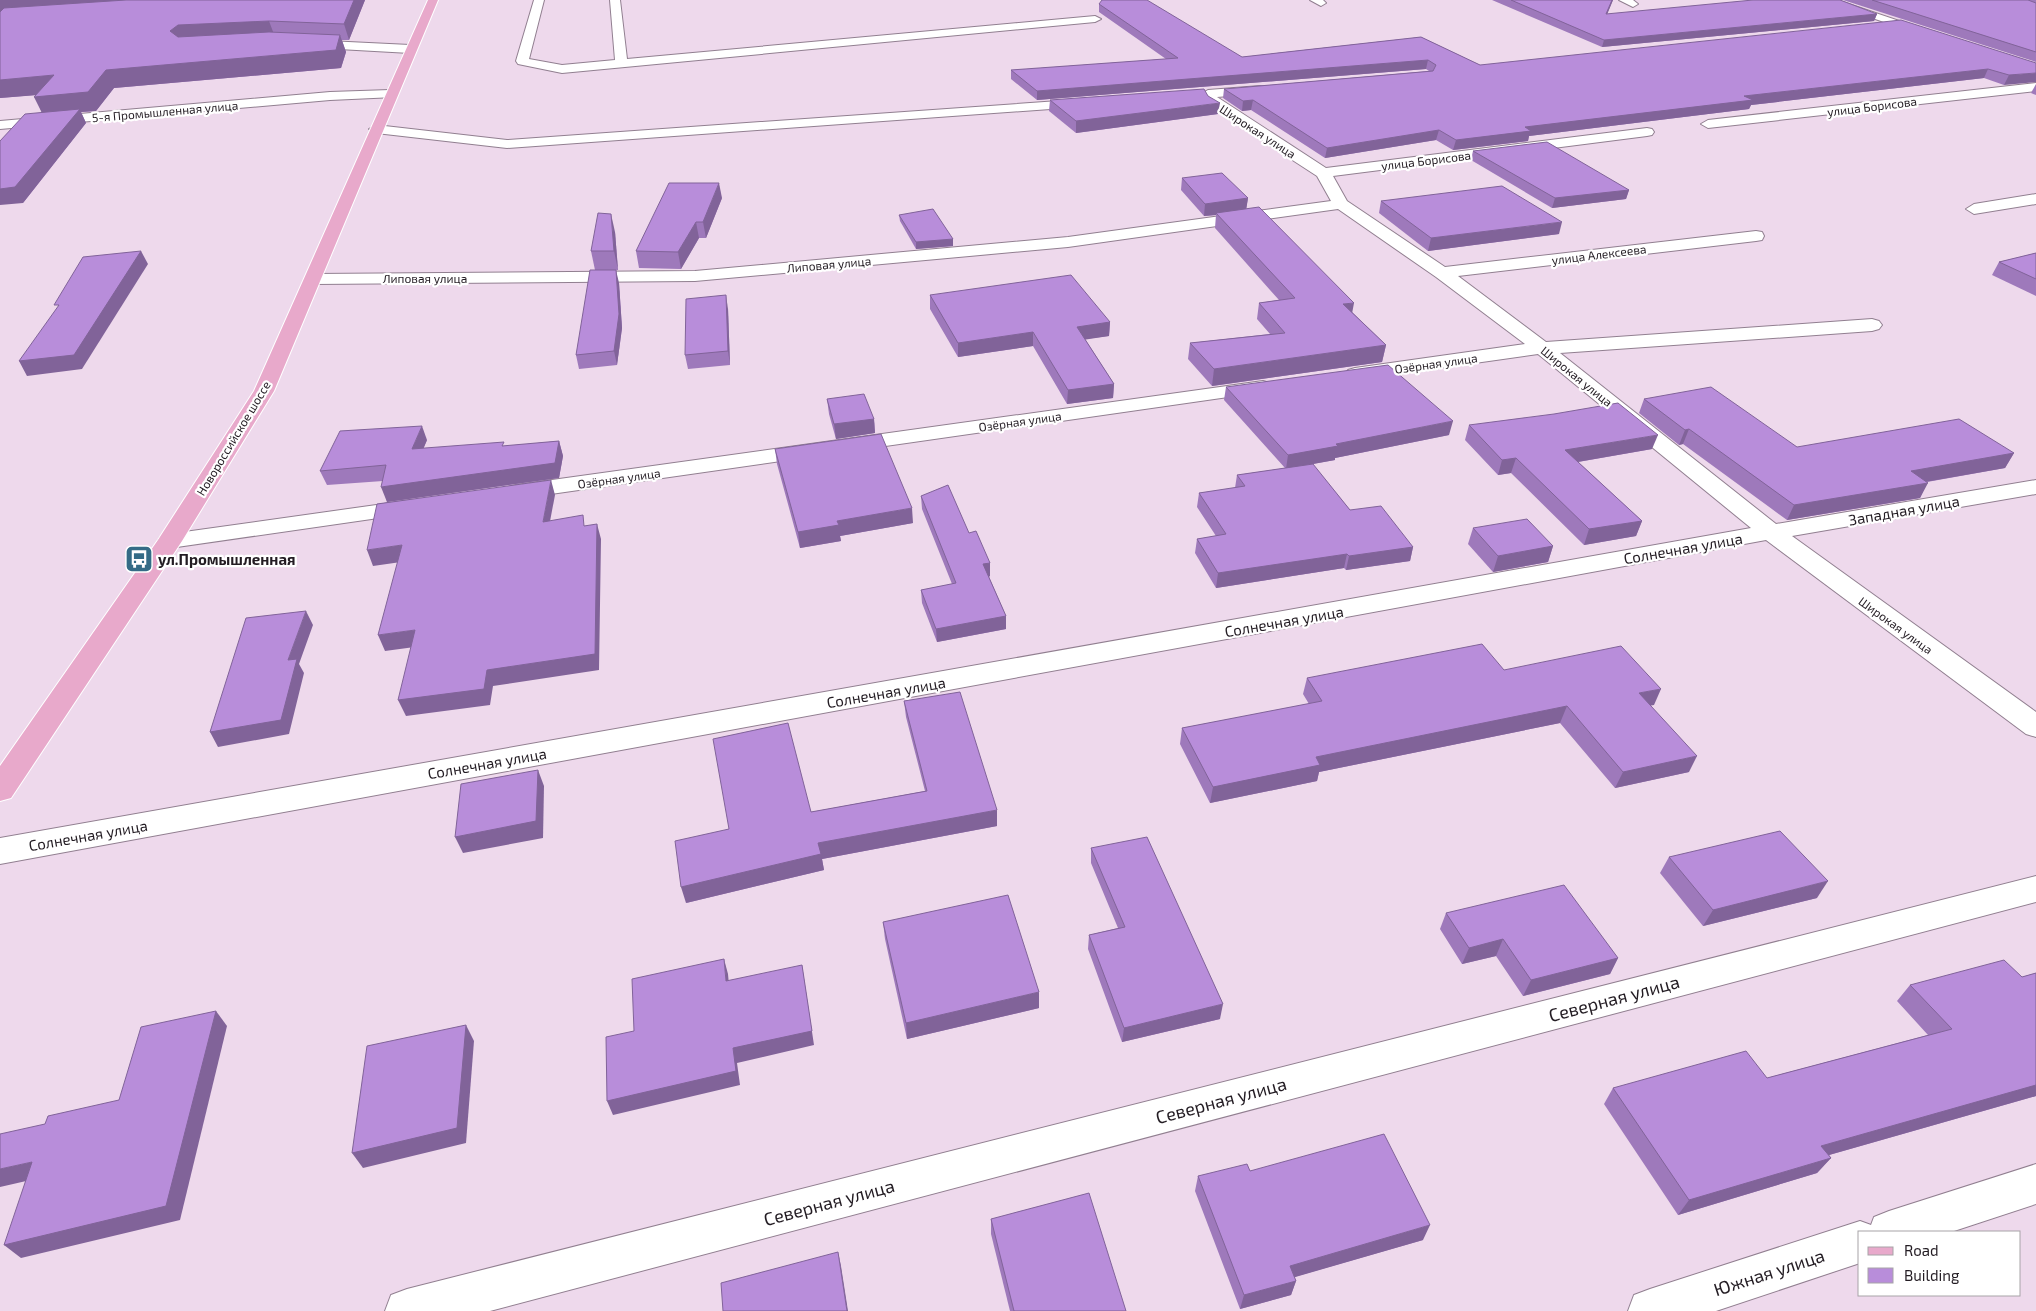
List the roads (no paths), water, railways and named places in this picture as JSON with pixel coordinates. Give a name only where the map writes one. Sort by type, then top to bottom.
[{"type":"main road","name":"Новороссийское шоссе","points":[[0,790],[170,541],[264,391],[314,279],[390,94],[432,0]]},
{"type":"street","points":[[539,0],[522,61],[562,70],[1095,19]]},
{"type":"street","points":[[615,0],[621,63]]},
{"type":"street","points":[[1826,0],[1935,36]]},
{"type":"street","points":[[1868,27],[1898,24]]},
{"type":"street","points":[[294,44],[410,49]]},
{"type":"street","name":"улица Борисова","points":[[1708,124],[2036,87]]},
{"type":"street","name":"Широкая улица","points":[[1277,88],[1206,97],[1323,173],[1341,204],[1442,273],[1542,348],[1771,532],[2036,728]]},
{"type":"street","name":"5-я Промышленная улица","points":[[0,125],[330,96],[390,94]]},
{"type":"street","points":[[376,129],[507,144],[1099,102]]},
{"type":"street","name":"улица Борисова","points":[[1323,173],[1647,132]]},
{"type":"street","points":[[1974,209],[2036,199]]},
{"type":"street","name":"Липовая улица","points":[[314,279],[694,276],[1068,242],[1341,204]]},
{"type":"street","name":"улица Алексеева","points":[[1442,273],[1756,236]]},
{"type":"street","name":"Озёрная улица","points":[[1335,377],[1542,348],[1872,325]]},
{"type":"street","name":"Озёрная улица","points":[[496,495],[1285,384]]},
{"type":"street","name":"Западная улица","points":[[1771,532],[2036,487]]},
{"type":"street","points":[[170,541],[437,503]]},
{"type":"street","name":"Солнечная улица","points":[[0,851],[1771,532]]},
{"type":"street","name":"Северная улица","points":[[407,1311],[2036,889]]},
{"type":"street","points":[[1892,1231],[2036,1184]]},
{"type":"street","name":"Южная улица","points":[[1650,1311],[1858,1243]]},
{"type":"place","name":"ул.Промышленная","points":[[139,559]]}]
